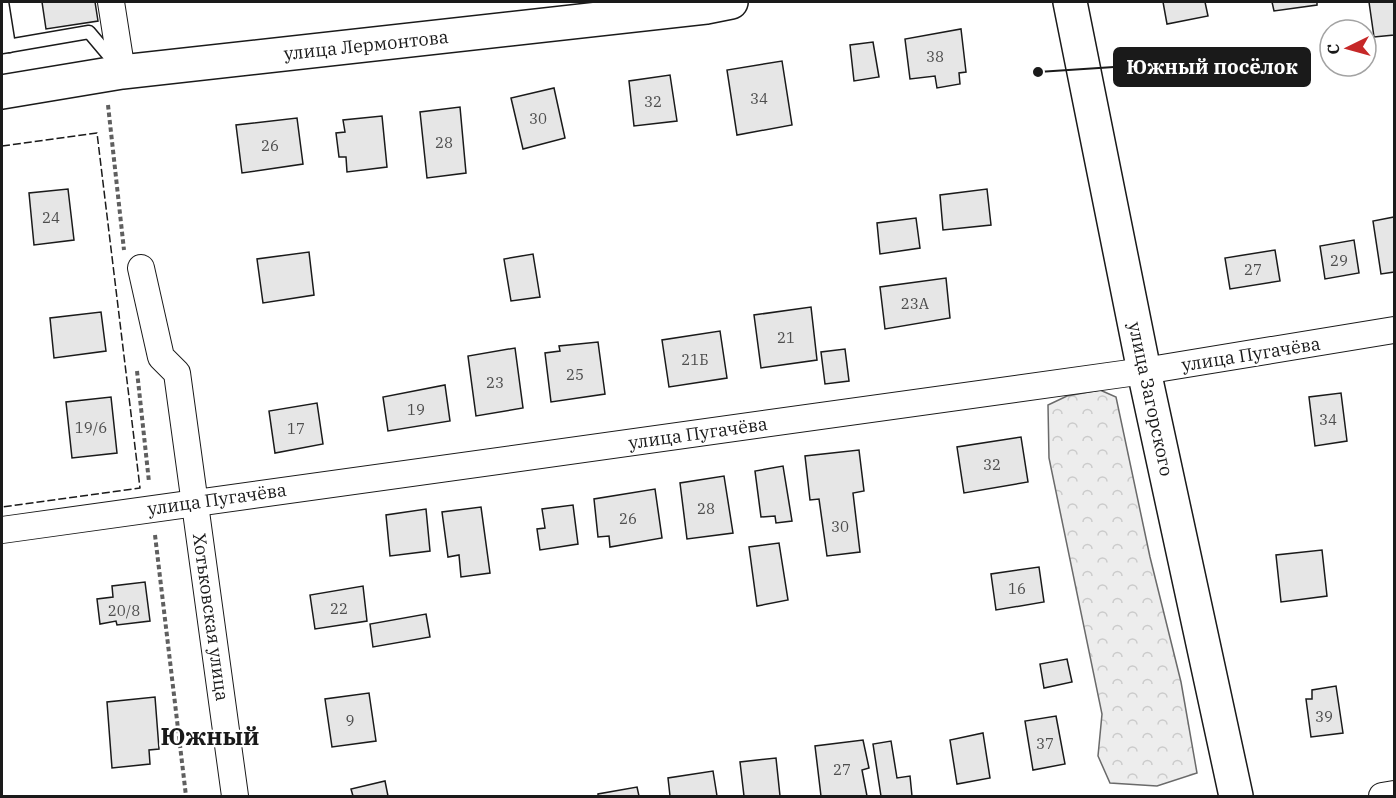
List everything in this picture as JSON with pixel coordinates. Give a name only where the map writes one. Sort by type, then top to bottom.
[{"type":"main road","name":"улица Лермонтова","points":[[2,92],[122,72],[706,7],[731,2]]},
{"type":"main road","name":"улица Загорского","points":[[1070,2],[1144,371],[1236,796]]},
{"type":"street","points":[[111,2],[122,72]]},
{"type":"street","name":"Хотьковская улица","points":[[141,268],[160,357],[177,373],[235,796]]},
{"type":"street","name":"улица Пугачёва","points":[[2,530],[1144,371],[1395,330]]},
{"type":"street","points":[[1382,796],[1395,794]]},
{"type":"lane","points":[[2,2],[5,46],[89,32],[122,72]]},
{"type":"path","points":[[152,508],[186,796]]},
{"type":"green space","points":[[1100,390],[1116,397],[1150,557],[1181,682],[1197,773],[1157,786],[1110,783],[1098,756],[1102,714],[1049,458],[1048,405],[1067,396]]},
{"type":"building","points":[[42,2],[95,2],[98,21],[46,29]]},
{"type":"building","points":[[1163,2],[1205,2],[1208,16],[1167,24]]},
{"type":"building","points":[[1272,2],[1317,2],[1317,5],[1274,11]]},
{"type":"building","points":[[1369,2],[1394,2],[1394,35],[1378,37],[1378,18],[1371,18]]},
{"type":"building","points":[[961,29],[966,72],[959,73],[960,84],[937,88],[935,76],[910,79],[905,39]]},
{"type":"building","points":[[873,42],[879,77],[854,81],[850,45]]},
{"type":"building","points":[[782,61],[792,125],[737,135],[727,70]]},
{"type":"building","points":[[670,75],[677,121],[634,126],[629,81]]},
{"type":"building","points":[[554,88],[565,138],[523,149],[511,98]]},
{"type":"building","points":[[460,107],[466,173],[427,178],[420,112]]},
{"type":"building","points":[[382,116],[387,167],[347,172],[346,157],[339,157],[336,133],[345,132],[343,120]]},
{"type":"building","points":[[297,118],[303,164],[242,173],[236,125]]},
{"type":"building","points":[[68,189],[74,240],[34,245],[29,193]]},
{"type":"building","points":[[987,189],[991,225],[943,230],[940,195]]},
{"type":"building","points":[[1394,217],[1394,272],[1381,274],[1373,221]]},
{"type":"building","points":[[916,218],[920,248],[880,254],[877,223]]},
{"type":"building","points":[[1354,240],[1359,273],[1325,279],[1320,246]]},
{"type":"building","points":[[1275,250],[1280,281],[1230,289],[1225,258]]},
{"type":"building","points":[[309,252],[314,295],[263,303],[257,259]]},
{"type":"building","points":[[533,254],[540,297],[511,301],[504,259]]},
{"type":"building","points":[[946,278],[950,318],[885,329],[880,287]]},
{"type":"building","points":[[811,307],[817,360],[761,368],[754,315]]},
{"type":"building","points":[[101,312],[106,351],[54,358],[50,318]]},
{"type":"building","points":[[720,331],[727,378],[669,387],[662,340]]},
{"type":"building","points":[[598,342],[605,394],[551,402],[545,353],[560,351],[559,346]]},
{"type":"building","points":[[515,348],[523,408],[476,416],[468,356]]},
{"type":"building","points":[[845,349],[849,381],[825,384],[821,352]]},
{"type":"building","points":[[445,385],[450,421],[388,431],[383,397]]},
{"type":"building","points":[[1341,393],[1347,441],[1315,446],[1309,397]]},
{"type":"building","points":[[111,397],[117,453],[72,458],[66,402]]},
{"type":"building","points":[[317,403],[323,444],[275,453],[269,411]]},
{"type":"building","points":[[1021,437],[1028,482],[964,493],[957,447]]},
{"type":"building","points":[[859,450],[864,491],[853,493],[860,552],[827,556],[819,499],[810,500],[805,456]]},
{"type":"building","points":[[783,466],[792,521],[776,523],[775,516],[761,517],[755,471]]},
{"type":"building","points":[[724,476],[733,533],[687,539],[680,483]]},
{"type":"building","points":[[655,489],[662,538],[610,547],[609,536],[598,537],[594,499]]},
{"type":"building","points":[[573,505],[578,544],[540,550],[537,529],[545,528],[542,509]]},
{"type":"building","points":[[481,507],[490,573],[461,577],[459,555],[448,557],[442,512]]},
{"type":"building","points":[[426,509],[430,551],[390,556],[386,515]]},
{"type":"building","points":[[779,543],[788,600],[757,606],[749,547]]},
{"type":"building","points":[[1322,550],[1327,596],[1281,602],[1276,555]]},
{"type":"building","points":[[1039,567],[1044,602],[996,610],[991,574]]},
{"type":"building","points":[[145,582],[150,621],[117,625],[116,621],[100,624],[97,599],[113,597],[112,586]]},
{"type":"building","points":[[363,586],[367,621],[315,629],[310,595]]},
{"type":"building","points":[[426,614],[430,637],[373,647],[370,624]]},
{"type":"building","points":[[1067,659],[1072,682],[1044,688],[1040,664]]},
{"type":"building","points":[[1336,686],[1343,733],[1311,737],[1306,699],[1312,699],[1312,690]]},
{"type":"building","points":[[369,693],[376,741],[332,747],[325,699]]},
{"type":"building","points":[[155,697],[159,749],[149,750],[150,764],[112,768],[107,702]]},
{"type":"building","points":[[1056,716],[1065,764],[1033,770],[1025,721]]},
{"type":"building","points":[[983,733],[990,778],[957,784],[950,740]]},
{"type":"building","points":[[863,740],[869,768],[862,770],[867,796],[821,796],[815,746]]},
{"type":"building","points":[[891,741],[897,778],[910,776],[912,796],[881,796],[873,744]]},
{"type":"building","points":[[776,758],[780,796],[744,796],[740,762]]},
{"type":"building","points":[[713,771],[717,796],[670,796],[668,778]]},
{"type":"building","points":[[385,781],[388,796],[353,796],[351,789]]},
{"type":"building","points":[[637,787],[639,796],[598,796],[598,794]]},
{"type":"fence","points":[[2,146],[97,133],[140,488],[2,507]]},
{"type":"place","name":"Южный посёлок","points":[[1038,72]]},
{"type":"district","name":"Южный","points":[[210,736]]}]
